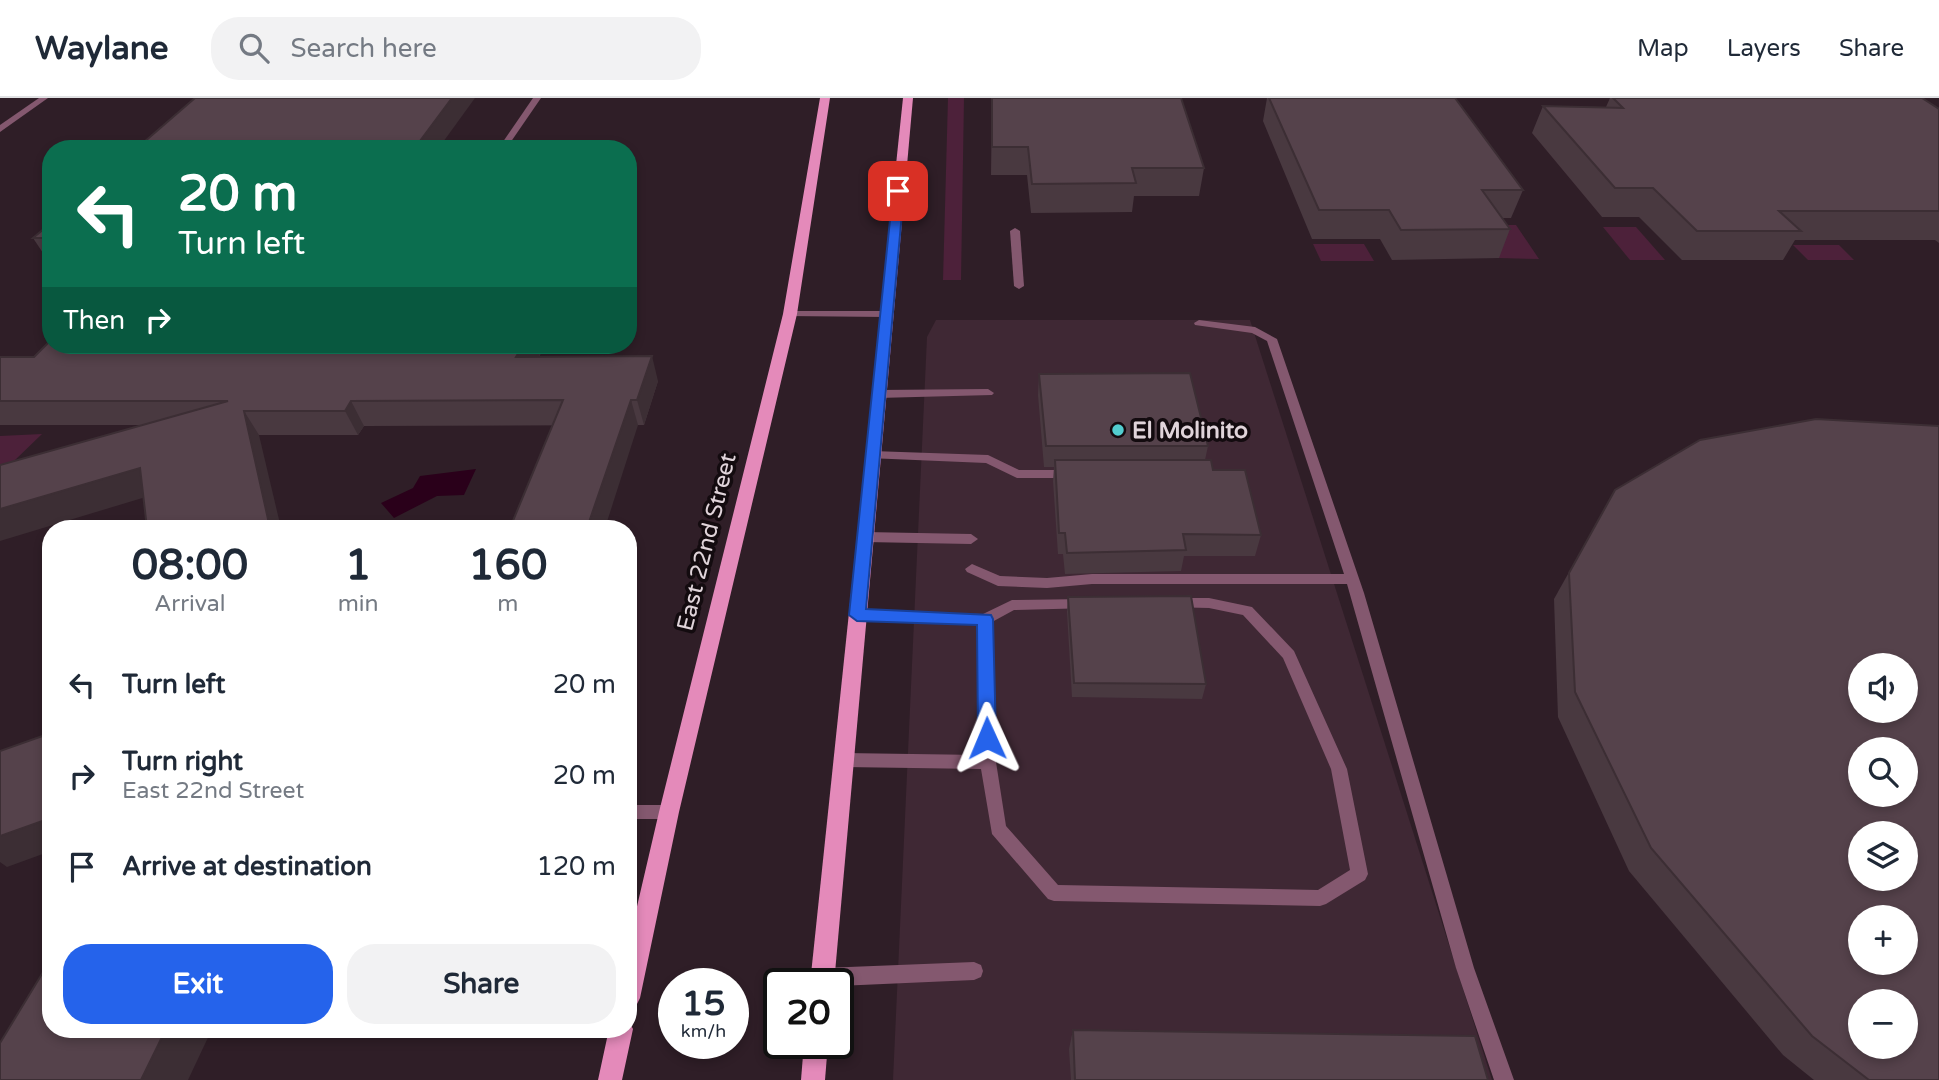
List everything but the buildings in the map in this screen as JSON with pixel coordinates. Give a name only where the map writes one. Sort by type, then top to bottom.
[{"type":"main road","name":"East 22nd Street","points":[[637,957],[669,812],[790,314],[825,98]]},
{"type":"main road","points":[[823,968],[908,98]]},
{"type":"main road","points":[[610,1080],[619,1038]]},
{"type":"main road","points":[[813,1080],[815,1059]]},
{"type":"street","points":[[0,129],[44,98]]},
{"type":"street","points":[[508,140],[537,98]]},
{"type":"street","points":[[0,113],[22,113]]},
{"type":"street","points":[[1015,231],[1018,286]]},
{"type":"street","points":[[790,314],[886,314]]},
{"type":"street","points":[[1199,323],[1255,330],[1272,339],[1352,579],[1465,968],[1504,1080]]},
{"type":"street","points":[[878,394],[988,393]]},
{"type":"street","points":[[872,456],[988,458],[1017,474],[1084,474]]},
{"type":"street","points":[[865,537],[971,539]]},
{"type":"street","points":[[972,569],[998,580],[1046,583],[1092,579],[1352,579]]},
{"type":"street","points":[[985,619],[988,762],[998,829],[1054,893],[1320,898],[1359,874],[1339,769],[1289,655],[1247,611],[1209,603],[1157,603]]},
{"type":"street","points":[[857,615],[985,619],[1013,605],[1104,604]]},
{"type":"street","points":[[844,760],[988,762]]},
{"type":"street","points":[[637,812],[669,812]]},
{"type":"street","points":[[854,978],[974,971]]},
{"type":"shaded area","points":[[948,98],[964,98],[961,280],[943,280]]},
{"type":"shaded area","points":[[1477,225],[1516,225],[1539,259],[1499,258]]},
{"type":"shaded area","points":[[1603,227],[1636,227],[1665,260],[1630,260]]},
{"type":"shaded area","points":[[1313,244],[1364,244],[1374,261],[1321,261]]},
{"type":"shaded area","points":[[1793,245],[1839,245],[1854,260],[1808,260]]},
{"type":"shaded area","points":[[936,320],[1250,320],[1492,1080],[893,1080],[927,337]]},
{"type":"shaded area","points":[[42,434],[15,460],[16,473],[0,478],[0,436]]},
{"type":"shaded area","points":[[476,469],[464,495],[437,496],[394,518],[381,503],[413,488],[420,476]]},
{"type":"place","name":"El Molinito","points":[[1118,430]]},
{"type":"route","points":[[898,191],[857,615],[985,619],[987,738]]}]
